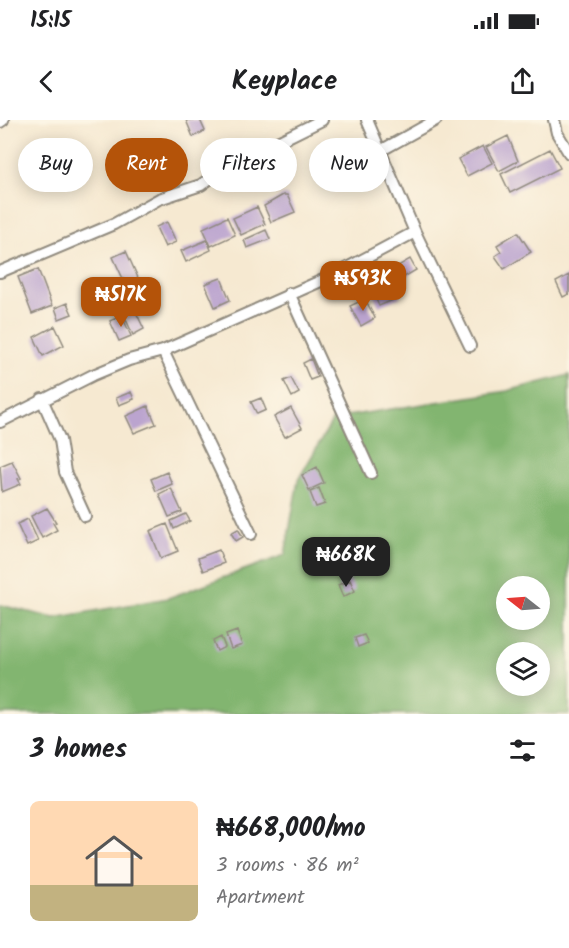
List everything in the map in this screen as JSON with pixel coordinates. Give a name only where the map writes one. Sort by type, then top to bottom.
[{"type":"street","points":[[0,272],[114,224],[159,199],[201,185],[224,169],[322,120]]},
{"type":"street","points":[[368,120],[376,138]]},
{"type":"street","points":[[389,146],[436,120]]},
{"type":"street","points":[[557,120],[557,133],[569,153]]},
{"type":"street","points":[[389,167],[415,232],[470,346]]},
{"type":"street","points":[[0,422],[42,399],[129,360],[163,351],[289,293],[332,276],[415,232]]},
{"type":"street","points":[[289,293],[371,473]]},
{"type":"street","points":[[163,351],[251,534]]},
{"type":"street","points":[[42,399],[60,440],[65,472],[85,516]]},
{"type":"green space","points":[[569,375],[569,714],[0,714],[0,605],[54,618],[168,598],[285,555],[298,480],[334,418],[507,391]]},
{"type":"building","points":[[186,120],[200,120],[205,131],[193,137]]},
{"type":"building","points":[[508,136],[518,161],[499,171],[486,147]]},
{"type":"building","points":[[483,146],[492,163],[467,176],[458,159]]},
{"type":"building","points":[[550,149],[560,168],[510,193],[501,174]]},
{"type":"building","points":[[287,195],[295,212],[271,222],[264,206]]},
{"type":"building","points":[[257,207],[265,224],[241,235],[233,218]]},
{"type":"building","points":[[227,217],[235,235],[211,246],[203,228]]},
{"type":"building","points":[[167,222],[176,242],[165,247],[156,227]]},
{"type":"building","points":[[266,230],[270,239],[247,248],[244,240]]},
{"type":"building","points":[[518,232],[531,252],[504,269],[495,256],[501,252],[497,245]]},
{"type":"building","points":[[207,240],[211,250],[186,262],[181,251]]},
{"type":"building","points":[[126,251],[139,280],[126,285],[113,257]]},
{"type":"building","points":[[410,259],[416,270],[387,287],[381,276]]},
{"type":"building","points":[[372,264],[382,288],[370,293],[360,269]]},
{"type":"building","points":[[38,269],[52,306],[32,314],[18,277]]},
{"type":"building","points":[[569,275],[569,294],[563,297],[556,282]]},
{"type":"building","points":[[221,278],[230,300],[215,307],[205,284]]},
{"type":"building","points":[[396,286],[400,297],[379,306],[374,295]]},
{"type":"building","points":[[365,299],[375,318],[361,326],[350,306]]},
{"type":"building","points":[[67,303],[72,314],[59,319],[55,308]]},
{"type":"building","points":[[135,310],[144,329],[133,335],[124,315]]},
{"type":"building","points":[[122,316],[131,336],[119,341],[110,321]]},
{"type":"building","points":[[55,326],[64,345],[43,356],[34,337]]},
{"type":"building","points":[[311,359],[318,377],[310,380],[303,363]]},
{"type":"building","points":[[291,378],[299,393],[292,397],[284,381]]},
{"type":"building","points":[[131,392],[134,399],[119,405],[116,398]]},
{"type":"building","points":[[261,398],[266,410],[257,414],[251,402]]},
{"type":"building","points":[[148,406],[156,424],[134,433],[126,416]]},
{"type":"building","points":[[291,408],[302,428],[285,437],[274,417]]},
{"type":"building","points":[[12,461],[21,478],[18,479],[21,484],[2,492],[0,466]]},
{"type":"building","points":[[317,467],[324,483],[309,490],[302,475]]},
{"type":"building","points":[[167,472],[172,484],[156,491],[151,479]]},
{"type":"building","points":[[171,488],[182,512],[169,517],[159,494]]},
{"type":"building","points":[[319,488],[325,504],[316,507],[310,492]]},
{"type":"building","points":[[47,508],[56,522],[53,523],[57,530],[42,538],[31,516]]},
{"type":"building","points":[[186,514],[190,521],[174,529],[171,521]]},
{"type":"building","points":[[28,519],[38,541],[27,546],[17,524]]},
{"type":"building","points":[[167,524],[178,551],[161,558],[150,531]]},
{"type":"building","points":[[238,529],[243,537],[236,541],[231,533]]},
{"type":"building","points":[[219,550],[224,563],[203,571],[198,558]]},
{"type":"building","points":[[338,554],[343,567],[326,575],[320,561]]},
{"type":"building","points":[[350,580],[355,591],[343,597],[338,585]]},
{"type":"building","points":[[237,631],[242,645],[231,649],[226,635]]},
{"type":"building","points":[[364,635],[368,643],[358,647],[355,638]]},
{"type":"building","points":[[221,637],[225,647],[217,651],[213,641]]}]
